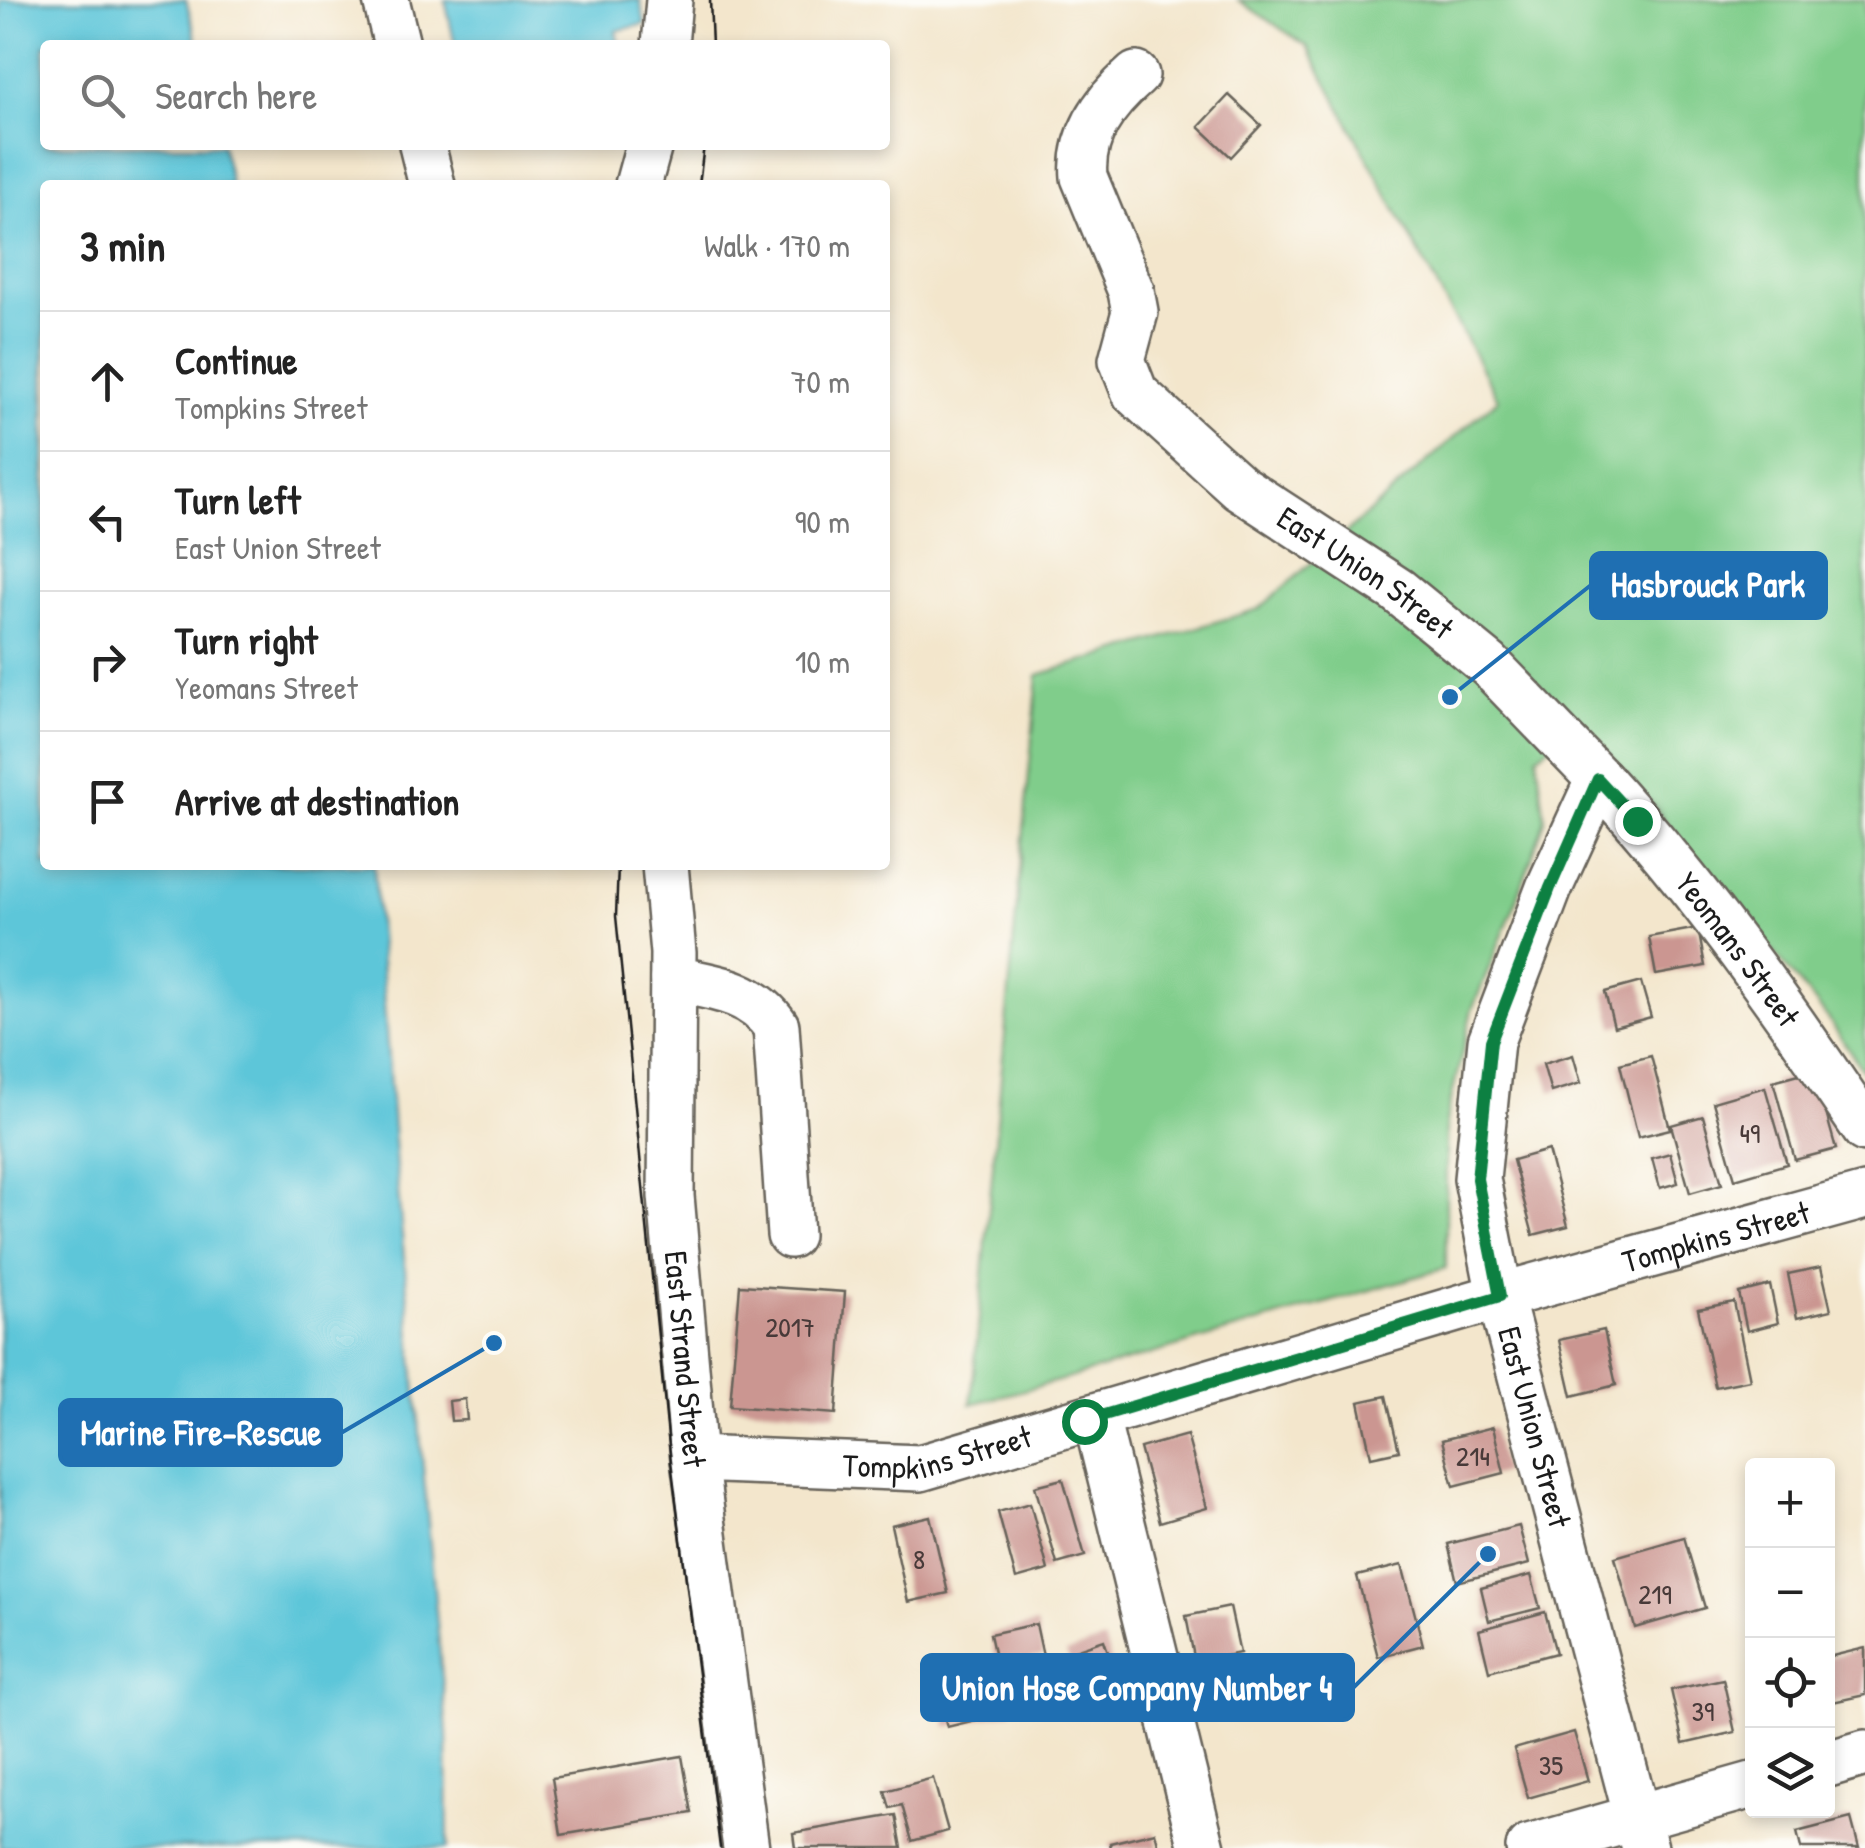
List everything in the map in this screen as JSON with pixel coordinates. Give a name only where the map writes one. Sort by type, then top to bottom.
[{"type":"street","points":[[386,0],[396,40]]},
{"type":"street","points":[[665,40],[669,0]]},
{"type":"street","name":"East Union Street","points":[[1136,75],[1120,89],[1092,127],[1082,159],[1084,177],[1136,312],[1122,360],[1135,393],[1240,487],[1397,590],[1488,666],[1598,779],[1550,888],[1491,1041],[1477,1179],[1500,1296],[1641,1832]]},
{"type":"street","points":[[423,150],[431,180]]},
{"type":"street","points":[[639,180],[647,150]]},
{"type":"street","name":"Yeomans Street","points":[[1598,779],[1637,821],[1739,949],[1865,1129]]},
{"type":"street","name":"East Strand Street","points":[[665,870],[673,979],[671,1196],[694,1459],[746,1848]]},
{"type":"street","points":[[673,979],[723,988],[763,1007],[776,1026],[790,1235]]},
{"type":"street","name":"Tompkins Street","points":[[694,1459],[920,1468],[1500,1296],[1865,1196]]},
{"type":"street","points":[[1096,1418],[1202,1848]]},
{"type":"street","points":[[1835,1762],[1865,1753]]},
{"type":"street","points":[[1528,1848],[1641,1832],[1745,1787]]},
{"type":"green space","points":[[1238,0],[1865,0],[1865,1074],[1828,1018],[1581,720],[1537,756],[1545,820],[1472,1010],[1446,1122],[1446,1268],[971,1404],[1038,675],[1259,609],[1498,399],[1307,46]]},
{"type":"water","points":[[0,0],[186,0],[197,40],[40,40],[40,150],[223,150],[230,180],[40,180],[40,870],[374,870],[396,1169],[447,1732],[448,1848],[0,1848]]},
{"type":"water","points":[[445,0],[640,0],[645,24],[616,31],[618,40],[454,40]]},
{"type":"building","points":[[1229,95],[1261,125],[1231,157],[1199,127]]},
{"type":"building","points":[[1698,928],[1705,966],[1656,975],[1649,937]]},
{"type":"building","points":[[1641,982],[1651,1017],[1614,1027],[1605,992]]},
{"type":"building","points":[[1573,1055],[1581,1083],[1551,1092],[1543,1064]]},
{"type":"building","points":[[1651,1056],[1670,1129],[1638,1137],[1620,1064]]},
{"type":"building","points":[[1814,1070],[1836,1149],[1795,1160],[1773,1081]]},
{"type":"building","points":[[1765,1087],[1787,1164],[1735,1179],[1713,1102]]},
{"type":"building","points":[[1703,1116],[1722,1184],[1690,1193],[1671,1125]]},
{"type":"building","points":[[1548,1150],[1568,1226],[1533,1235],[1513,1160]]},
{"type":"building","points":[[1670,1153],[1678,1183],[1660,1188],[1652,1158]]},
{"type":"building","points":[[1821,1267],[1831,1310],[1797,1318],[1788,1274]]},
{"type":"building","points":[[740,1285],[845,1292],[836,1414],[730,1406]]},
{"type":"building","points":[[1770,1285],[1778,1323],[1747,1331],[1739,1293]]},
{"type":"building","points":[[1734,1302],[1750,1380],[1715,1387],[1698,1309]]},
{"type":"building","points":[[1604,1330],[1616,1385],[1572,1396],[1559,1340]]},
{"type":"building","points":[[1386,1396],[1399,1451],[1371,1457],[1359,1402]]},
{"type":"building","points":[[465,1399],[467,1420],[451,1421],[449,1401]]},
{"type":"building","points":[[1493,1427],[1504,1473],[1454,1486],[1442,1440]]},
{"type":"building","points":[[1187,1435],[1207,1508],[1160,1522],[1140,1448]]},
{"type":"building","points":[[1063,1479],[1085,1556],[1057,1564],[1035,1486]]},
{"type":"building","points":[[1030,1503],[1048,1570],[1016,1579],[998,1512]]},
{"type":"building","points":[[930,1516],[948,1593],[908,1602],[891,1525]]},
{"type":"building","points":[[1519,1526],[1529,1564],[1457,1582],[1448,1544]]},
{"type":"building","points":[[1684,1537],[1705,1608],[1635,1628],[1615,1557]]},
{"type":"building","points":[[1402,1565],[1423,1645],[1378,1657],[1357,1576]]},
{"type":"building","points":[[1531,1575],[1540,1608],[1489,1621],[1481,1588]]},
{"type":"building","points":[[1230,1607],[1240,1653],[1195,1662],[1186,1616]]},
{"type":"building","points":[[1545,1612],[1556,1653],[1489,1671],[1479,1630]]},
{"type":"building","points":[[1036,1624],[1043,1656],[997,1667],[990,1634]]},
{"type":"building","points":[[1104,1640],[1121,1691],[1083,1704],[1066,1653]]},
{"type":"building","points":[[1865,1648],[1865,1695],[1835,1701],[1835,1655]]},
{"type":"building","points":[[1003,1671],[1013,1711],[947,1727],[937,1687]]},
{"type":"building","points":[[1723,1679],[1735,1732],[1683,1744],[1671,1690]]},
{"type":"building","points":[[1574,1732],[1588,1781],[1528,1798],[1514,1749]]},
{"type":"building","points":[[682,1756],[692,1813],[561,1835],[552,1778]]},
{"type":"building","points":[[933,1778],[948,1831],[912,1841],[902,1805],[890,1808],[885,1791]]},
{"type":"building","points":[[896,1815],[902,1848],[795,1848],[793,1833]]},
{"type":"building","points":[[1851,1818],[1859,1848],[1801,1848],[1797,1832]]},
{"type":"building","points":[[1155,1832],[1159,1848],[1111,1848],[1110,1843]]},
{"type":"tram line","points":[[710,0],[712,40]]},
{"type":"tram line","points":[[700,180],[703,150]]},
{"type":"tram line","points":[[618,870],[616,916],[668,1437],[720,1848]]},
{"type":"place","name":"Hasbrouck Park","points":[[1450,697]]},
{"type":"place","name":"Marine Fire-Rescue","points":[[494,1343]]},
{"type":"place","name":"Union Hose Company Number 4","points":[[1488,1554]]},
{"type":"route","points":[[1084,1421],[1500,1296],[1477,1179],[1491,1041],[1550,888],[1598,779],[1637,821]]}]
